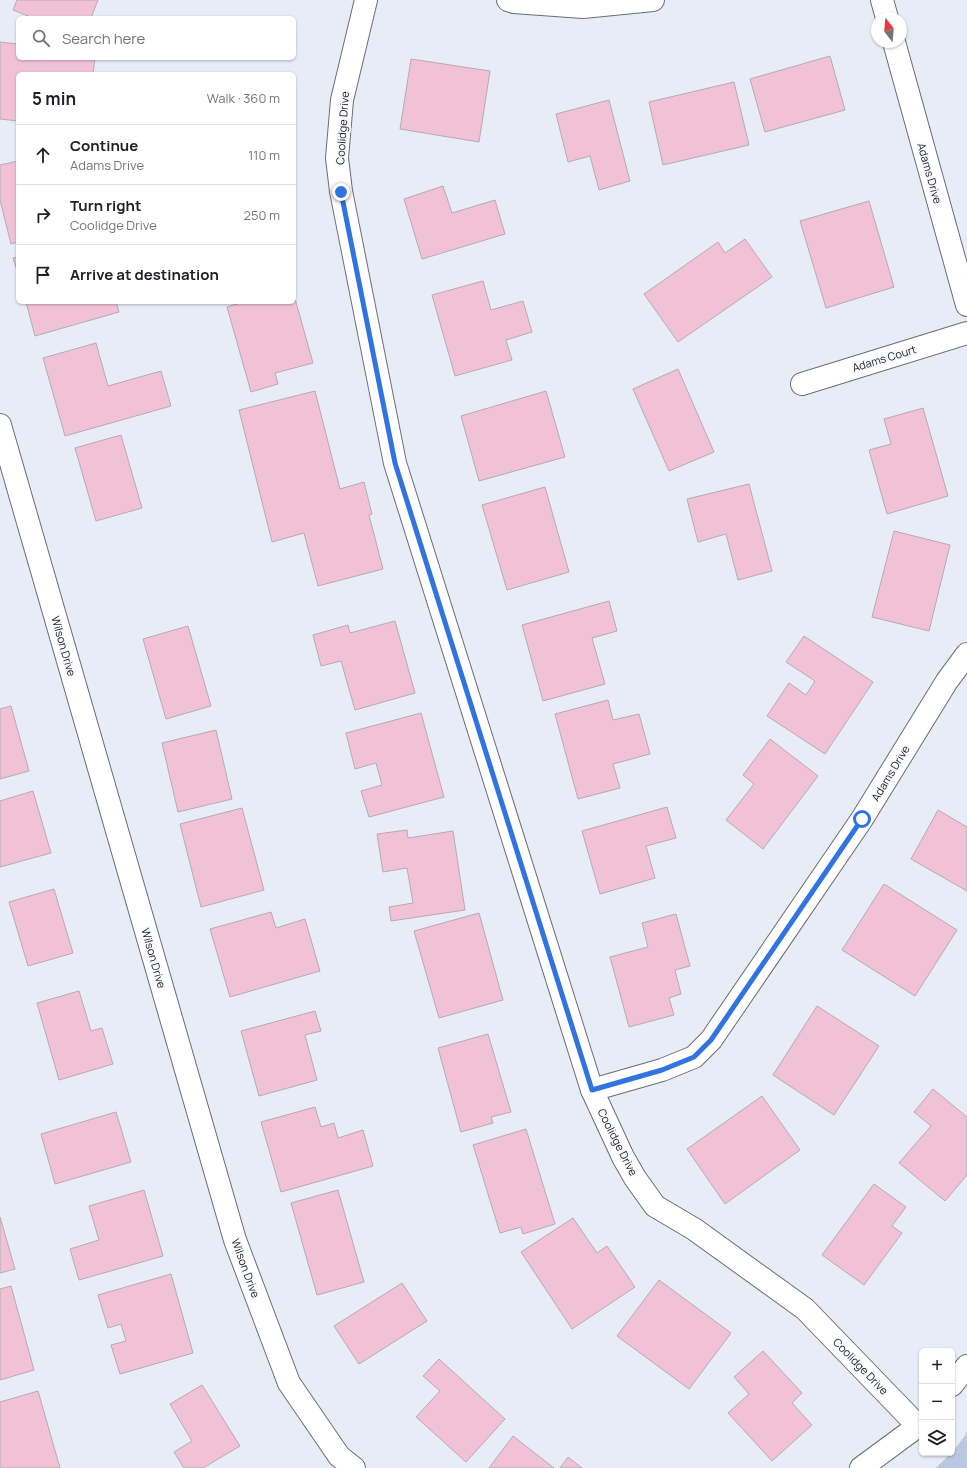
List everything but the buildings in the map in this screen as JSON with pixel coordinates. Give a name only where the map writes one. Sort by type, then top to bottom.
[{"type":"street","name":"Coolidge Drive","points":[[366,0],[342,100],[337,158],[341,192],[395,463],[592,1090],[623,1157],[635,1178],[656,1206],[694,1229],[805,1309],[919,1423]]},
{"type":"street","points":[[508,0],[514,2],[549,2],[583,7],[653,0]]},
{"type":"street","points":[[882,0],[885,12]]},
{"type":"street","name":"Adams Drive","points":[[896,48],[967,305]]},
{"type":"street","name":"Adams Court","points":[[802,384],[967,332]]},
{"type":"street","name":"Wilson Drive","points":[[0,425],[235,1240],[289,1383],[339,1456],[354,1468]]},
{"type":"street","name":"Adams Drive","points":[[592,1090],[662,1070],[694,1057],[711,1040],[862,819],[947,681],[967,654]]},
{"type":"street","points":[[953,1384],[967,1366]]},
{"type":"street","points":[[861,1468],[919,1425]]},
{"type":"shaded area","points":[[967,1432],[967,1468],[936,1468],[948,1456],[955,1456],[955,1448]]},
{"type":"route","points":[[341,192],[395,463],[592,1090],[662,1070],[694,1057],[711,1040],[862,819]]}]
